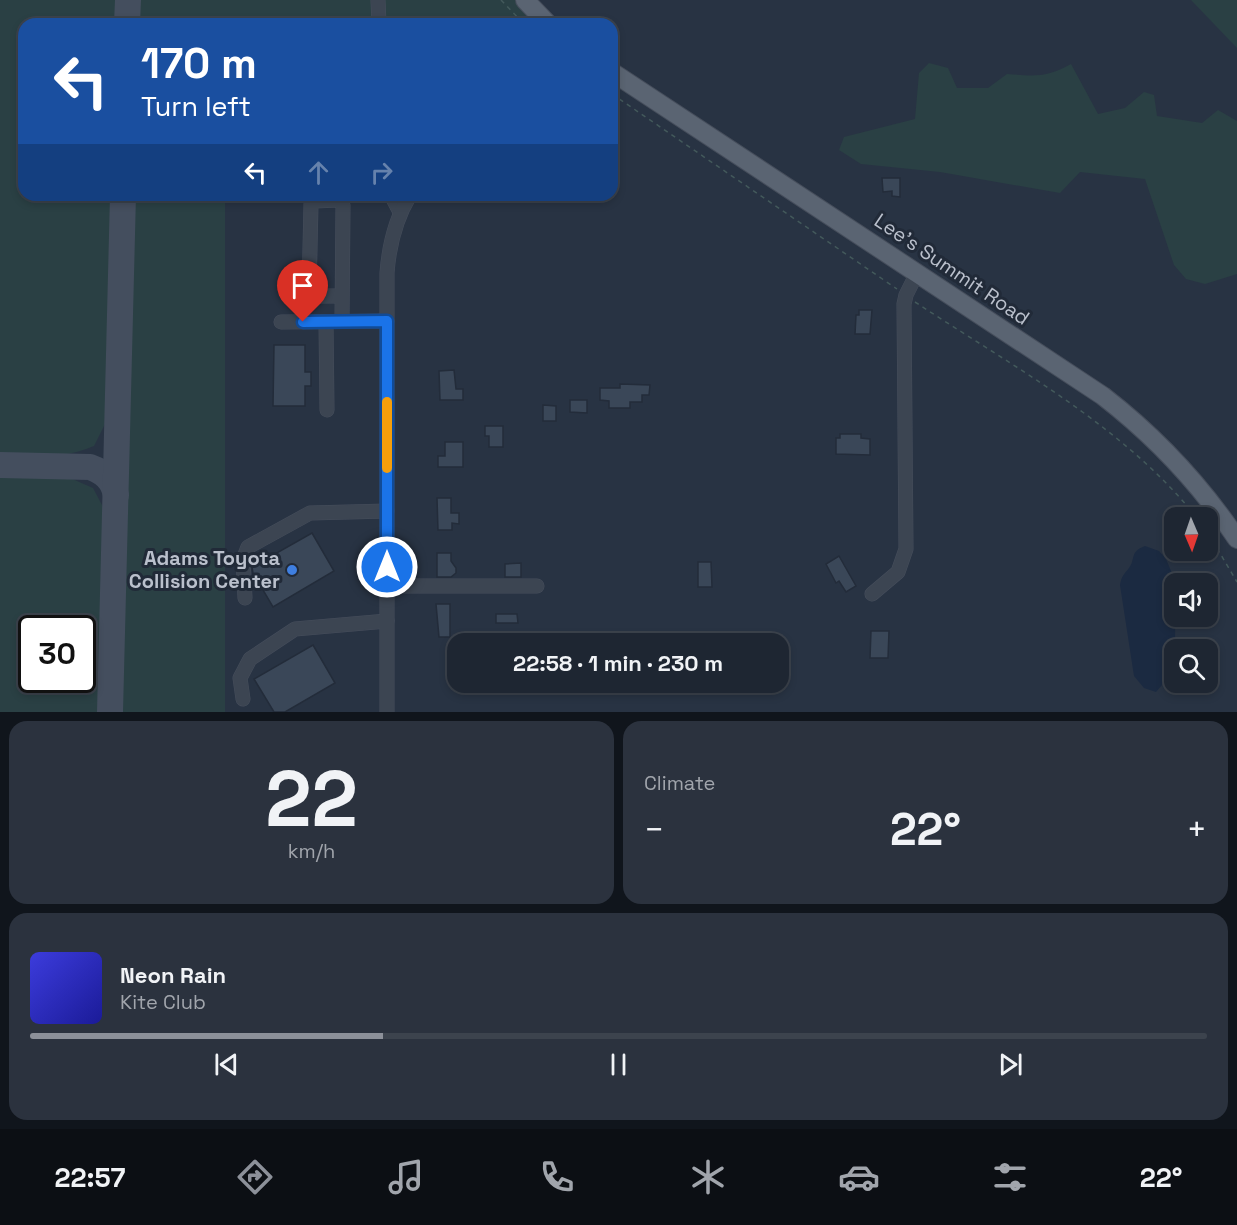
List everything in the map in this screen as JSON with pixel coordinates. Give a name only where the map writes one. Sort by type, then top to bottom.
[{"type":"main road","points":[[525,0],[542,18]]},
{"type":"main road","name":"Lee's Summit Road","points":[[618,76],[1076,378],[1129,417],[1154,439],[1192,479],[1237,539]]},
{"type":"street","points":[[378,0],[379,18]]},
{"type":"street","points":[[314,201],[311,204],[309,292],[313,296],[342,296]]},
{"type":"street","points":[[340,201],[343,206],[342,321]]},
{"type":"street","points":[[394,201],[400,212]]},
{"type":"street","points":[[387,712],[388,260],[400,212],[406,201]]},
{"type":"street","points":[[872,594],[898,572],[906,549],[904,304],[917,273]]},
{"type":"street","points":[[281,322],[387,321]]},
{"type":"street","points":[[326,322],[327,410]]},
{"type":"street","points":[[245,598],[243,560],[248,547],[310,513],[387,511]]},
{"type":"street","points":[[387,586],[537,586]]},
{"type":"street","points":[[243,699],[240,678],[250,659],[295,628],[387,621]]},
{"type":"path","points":[[501,0],[518,18]]},
{"type":"path","points":[[1218,550],[1237,582]]},
{"type":"green space","points":[[0,0],[120,0],[119,18],[18,18],[18,201],[114,201],[110,378],[105,424],[94,446],[59,455],[0,456]]},
{"type":"green space","points":[[134,0],[516,0],[532,18],[134,18]]},
{"type":"green space","points":[[1191,0],[1237,0],[1237,48]]},
{"type":"green space","points":[[929,63],[948,68],[957,88],[988,88],[1007,74],[1040,75],[1055,72],[1071,64],[1098,114],[1125,108],[1144,92],[1154,95],[1157,116],[1202,123],[1218,110],[1237,121],[1237,274],[1205,284],[1186,279],[1174,265],[1145,179],[1080,172],[1060,193],[940,172],[861,164],[839,150],[844,137],[915,119],[919,73]]},
{"type":"green space","points":[[130,201],[225,201],[225,712],[118,712]]},
{"type":"green space","points":[[22,474],[70,478],[93,488],[105,516],[108,555],[103,712],[0,712],[0,475]]},
{"type":"water","points":[[1145,546],[1159,551],[1172,573],[1164,573],[1164,627],[1175,627],[1175,637],[1174,639],[1164,639],[1164,678],[1162,685],[1156,692],[1144,688],[1134,676],[1120,585],[1135,553]]},
{"type":"building","points":[[882,178],[900,178],[900,197],[892,196],[892,191],[883,192]]},
{"type":"building","points":[[859,310],[872,310],[870,334],[855,334],[856,315],[859,315]]},
{"type":"building","points":[[274,345],[305,345],[305,372],[311,372],[311,386],[305,386],[305,406],[273,406]]},
{"type":"building","points":[[454,370],[456,389],[463,389],[463,400],[440,400],[439,371]]},
{"type":"building","points":[[620,384],[650,385],[649,395],[642,395],[642,402],[630,402],[630,408],[609,408],[609,401],[600,400],[600,388],[620,388]]},
{"type":"building","points":[[570,400],[587,400],[587,413],[570,412]]},
{"type":"building","points":[[543,405],[556,406],[556,421],[543,421]]},
{"type":"building","points":[[485,426],[503,426],[503,447],[489,447],[489,436],[485,436]]},
{"type":"building","points":[[840,434],[861,434],[861,438],[870,439],[870,455],[836,454],[836,438],[840,438]]},
{"type":"building","points":[[445,442],[463,442],[463,467],[438,467],[438,456],[445,456]]},
{"type":"building","points":[[437,498],[451,498],[451,513],[459,513],[459,524],[452,523],[452,530],[438,530]]},
{"type":"building","name":"Adams Toyota Collision Center","points":[[312,533],[334,571],[273,607],[253,573],[252,567]]},
{"type":"building","points":[[437,553],[451,553],[451,561],[456,568],[456,573],[451,577],[437,577]]},
{"type":"building","points":[[839,556],[856,586],[846,592],[839,581],[836,583],[826,564]]},
{"type":"building","points":[[698,562],[711,562],[712,587],[698,587]]},
{"type":"building","points":[[521,563],[521,577],[505,577],[505,564]]},
{"type":"building","points":[[436,604],[450,604],[450,633],[447,633],[447,637],[439,637]]},
{"type":"building","points":[[496,614],[517,614],[518,623],[496,623]]},
{"type":"building","points":[[871,631],[889,631],[888,658],[870,658]]},
{"type":"building","points":[[313,645],[335,683],[285,712],[274,712],[254,679]]},
{"type":"taxiway","points":[[127,18],[128,0]]},
{"type":"taxiway","points":[[110,712],[123,201]]},
{"type":"taxiway","points":[[0,465],[90,467],[107,477],[116,495]]},
{"type":"slow traffic","points":[[387,402],[387,468]]},
{"type":"place","name":"Adams Toyota Collision Center","points":[[292,570]]},
{"type":"route","points":[[303,322],[387,321],[387,567]]}]
